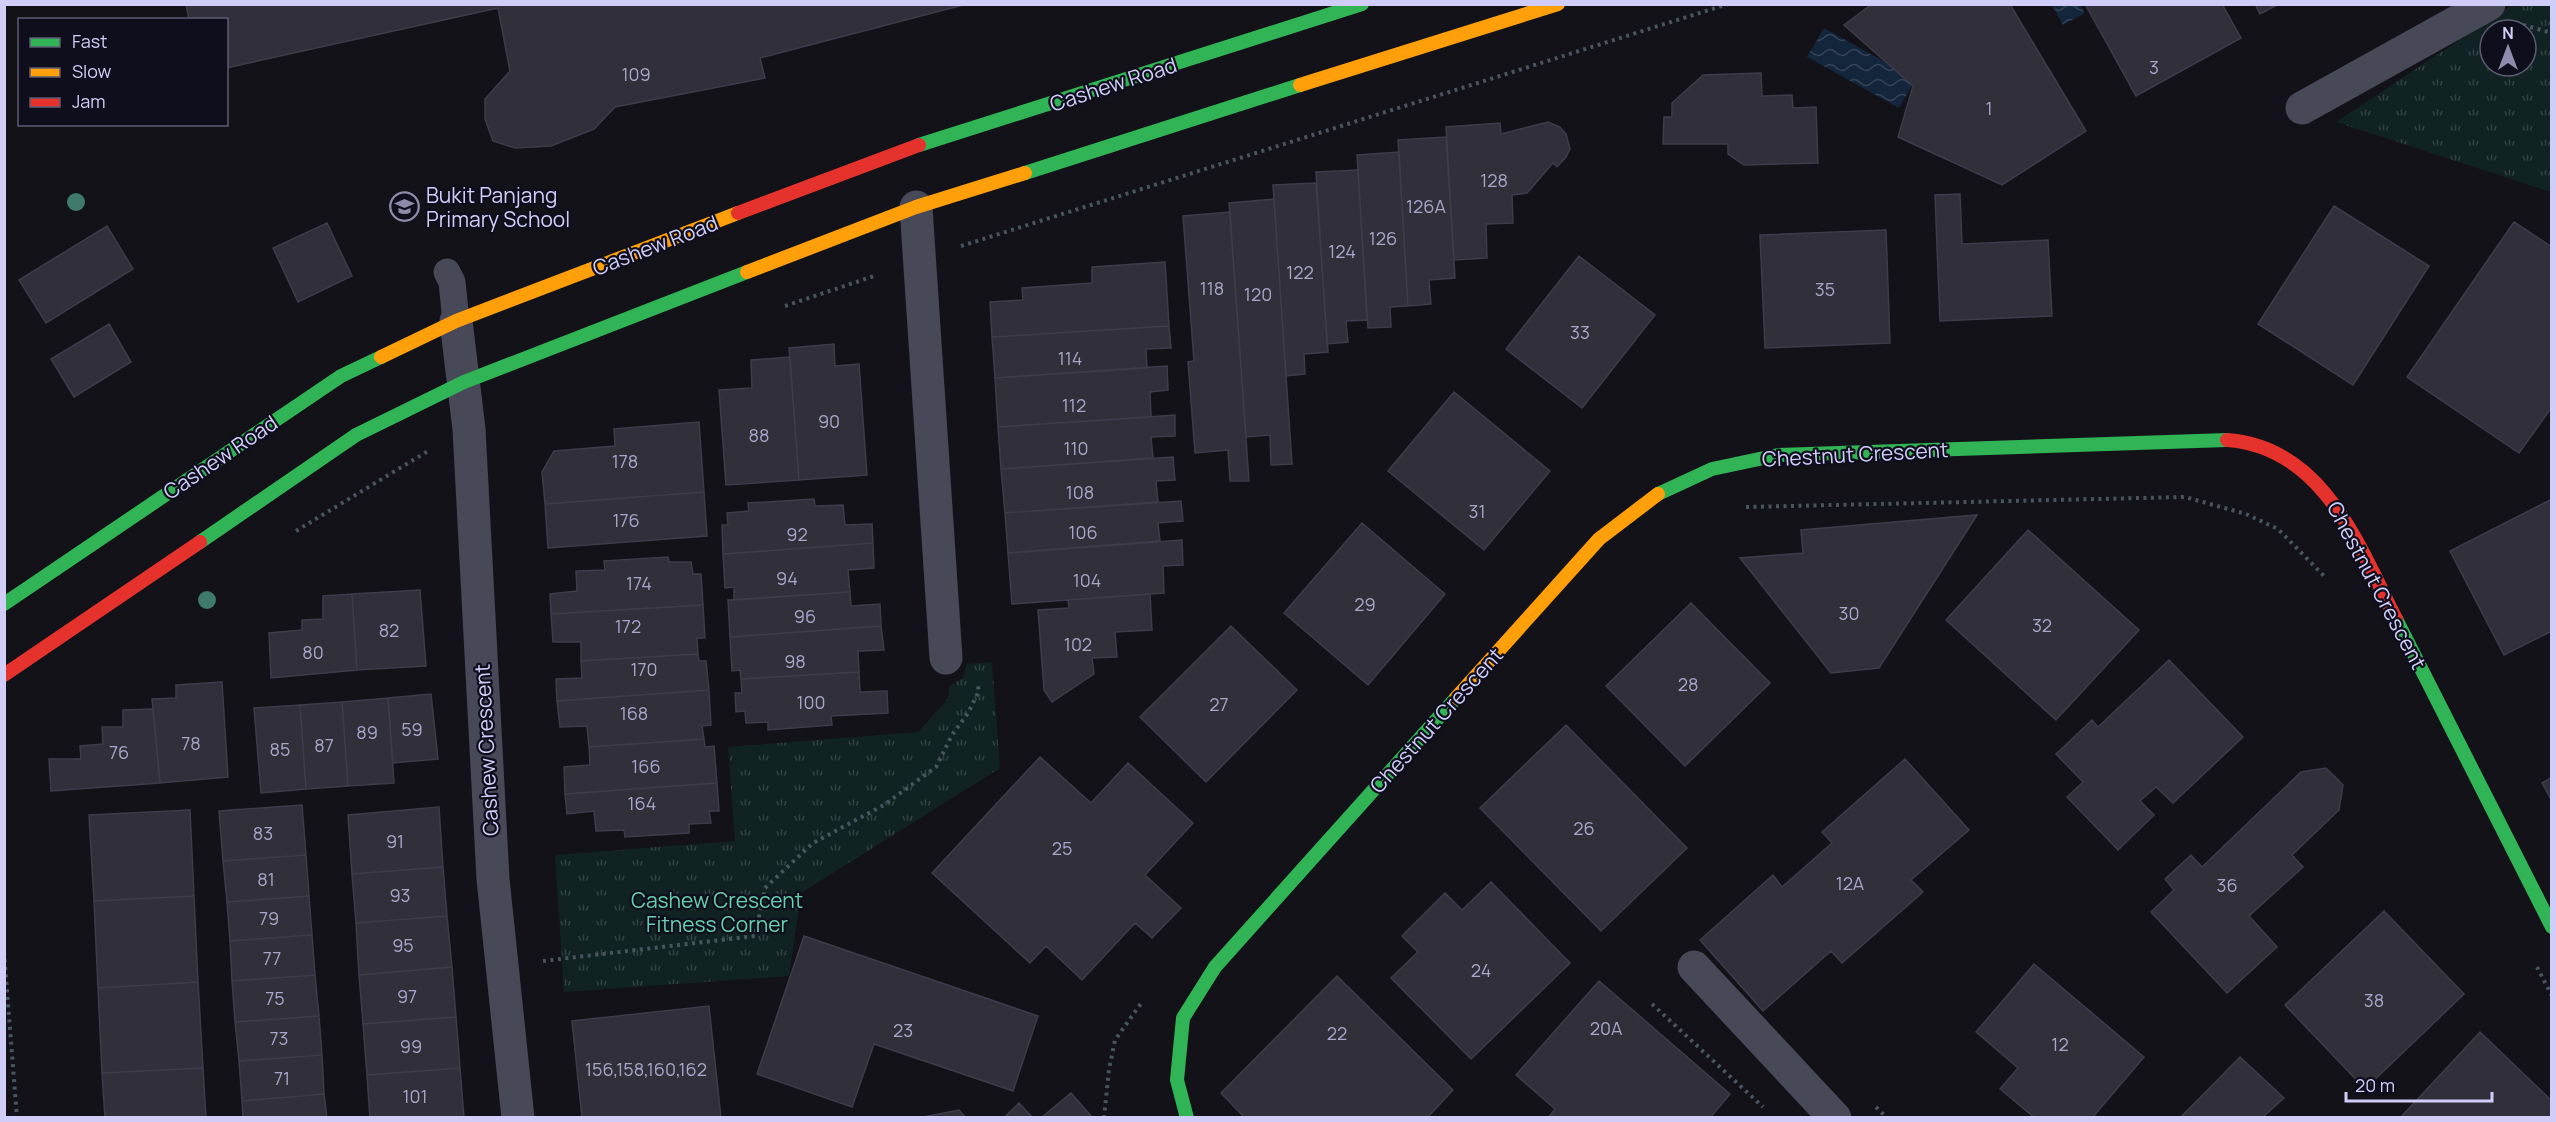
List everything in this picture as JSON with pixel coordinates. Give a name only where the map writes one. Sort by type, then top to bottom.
[{"type":"street","name":"Cashew Road","points":[[4,604],[341,376],[456,321],[904,149],[1362,4]]},
{"type":"street","points":[[4,675],[356,435],[464,382],[916,207],[1558,4]]},
{"type":"street","points":[[2302,108],[2489,4]]},
{"type":"street","points":[[916,207],[946,658]]},
{"type":"street","name":"Cashew Crescent","points":[[456,321],[469,429],[494,879],[518,1118]]},
{"type":"street","name":"Chestnut Crescent","points":[[1187,1118],[1177,1080],[1183,1018],[1215,967],[1599,539],[1652,497],[1712,469],[1778,455],[2210,439],[2252,444],[2291,461],[2323,487],[2348,522],[2552,927]]},
{"type":"street","points":[[1694,967],[1835,1118]]},
{"type":"lane","points":[[447,272],[452,282],[456,321]]},
{"type":"path","points":[[780,308],[919,260],[1728,4]]},
{"type":"path","points":[[290,535],[469,429]]},
{"type":"path","points":[[1743,508],[2186,497],[2246,514],[2278,530],[2333,585]]},
{"type":"path","points":[[504,965],[755,936],[765,888],[813,843],[884,805],[936,766],[952,735],[968,713]]},
{"type":"path","points":[[4,952],[17,1118]]},
{"type":"path","points":[[2536,964],[2552,996]]},
{"type":"path","points":[[1104,1118],[1108,1068],[1115,1041],[1143,1000]]},
{"type":"path","points":[[1652,1004],[1765,1109]]},
{"type":"green space","points":[[2512,5],[2551,5],[2551,192],[2336,122],[2478,28],[2478,78],[2538,78],[2538,18],[2492,18]]},
{"type":"green space","name":"Cashew Crescent Fitness Corner","points":[[992,662],[1000,768],[801,893],[789,976],[564,992],[555,855],[735,841],[728,747],[918,732],[948,699],[949,686],[963,678],[967,664]]},
{"type":"water","points":[[2052,5],[2080,5],[2085,13],[2063,25]]},
{"type":"water","points":[[1824,28],[1916,79],[1899,108],[1807,57]]},
{"type":"building","points":[[186,4],[967,4],[760,58],[765,78],[615,107],[594,129],[551,146],[515,148],[493,141],[485,119],[485,99],[510,71],[498,8],[228,68],[228,18],[189,18]]},
{"type":"building","points":[[1872,4],[2014,4],[2011,6],[2086,131],[2002,185],[1898,137],[1913,86],[1844,25]]},
{"type":"building","points":[[2085,4],[2222,4],[2241,38],[2136,96]]},
{"type":"building","points":[[2255,4],[2279,4],[2260,14]]},
{"type":"building","points":[[1761,73],[1762,96],[1792,95],[1793,108],[1816,107],[1818,163],[1744,165],[1728,154],[1728,144],[1663,144],[1664,117],[1672,117],[1672,103],[1703,75]]},
{"type":"building","points":[[1548,122],[1560,127],[1566,134],[1570,149],[1566,157],[1557,167],[1553,163],[1527,193],[1512,195],[1513,223],[1486,224],[1487,258],[1454,260],[1446,127],[1500,123],[1501,134]]},
{"type":"building","points":[[1446,137],[1455,278],[1429,280],[1431,304],[1408,306],[1398,140]]},
{"type":"building","points":[[1399,152],[1408,306],[1390,307],[1391,327],[1368,328],[1357,155]]},
{"type":"building","points":[[1358,170],[1367,320],[1346,321],[1348,342],[1327,344],[1316,172]]},
{"type":"building","points":[[1316,183],[1328,352],[1304,354],[1305,374],[1286,376],[1273,185]]},
{"type":"building","points":[[1960,194],[1962,244],[2048,240],[2052,316],[1940,321],[1935,195]]},
{"type":"building","points":[[1274,199],[1292,464],[1271,465],[1270,435],[1246,437],[1229,203]]},
{"type":"building","points":[[2334,206],[2429,266],[2353,385],[2258,324]]},
{"type":"building","points":[[1230,212],[1249,481],[1230,481],[1228,450],[1195,453],[1188,362],[1194,361],[1183,216]]},
{"type":"building","points":[[2514,222],[2552,247],[2552,407],[2519,453],[2407,377]]},
{"type":"building","points":[[327,223],[352,276],[298,302],[273,248]]},
{"type":"building","points":[[107,226],[133,269],[46,323],[19,280]]},
{"type":"building","points":[[1886,230],[1890,343],[1765,348],[1760,235]]},
{"type":"building","points":[[1579,256],[1655,315],[1582,408],[1506,349]]},
{"type":"building","points":[[1165,262],[1169,326],[992,337],[990,302],[1023,300],[1022,288],[1092,283],[1092,267]]},
{"type":"building","points":[[109,324],[131,362],[74,397],[51,359]]},
{"type":"building","points":[[1169,326],[1171,348],[1146,349],[1147,368],[995,378],[992,337]]},
{"type":"building","points":[[834,344],[835,366],[859,364],[867,475],[799,480],[789,348]]},
{"type":"building","points":[[790,357],[799,480],[726,485],[719,390],[752,388],[751,360]]},
{"type":"building","points":[[1167,366],[1168,390],[1150,392],[1151,417],[998,427],[995,378]]},
{"type":"building","points":[[1454,392],[1550,471],[1484,550],[1388,471]]},
{"type":"building","points":[[1175,415],[1175,436],[1151,437],[1153,458],[1001,469],[998,427]]},
{"type":"building","points":[[699,422],[704,492],[545,504],[542,472],[554,451],[615,446],[614,429]]},
{"type":"building","points":[[1173,457],[1175,480],[1156,481],[1158,502],[1005,513],[1001,469]]},
{"type":"building","points":[[704,492],[707,536],[548,548],[545,504]]},
{"type":"building","points":[[814,499],[815,506],[843,505],[845,525],[872,524],[873,543],[723,554],[722,525],[728,525],[727,513],[749,511],[748,503]]},
{"type":"building","points":[[2552,499],[2552,631],[2504,655],[2450,551]]},
{"type":"building","points":[[1181,501],[1183,521],[1158,523],[1160,541],[1008,553],[1005,513]]},
{"type":"building","points":[[1977,515],[1879,668],[1831,673],[1740,558],[1803,553],[1801,530]]},
{"type":"building","points":[[1362,523],[1445,594],[1368,685],[1284,613]]},
{"type":"building","points":[[2028,530],[2139,630],[2056,720],[1946,620]]},
{"type":"building","points":[[1182,540],[1183,565],[1163,566],[1164,593],[1012,604],[1008,553]]},
{"type":"building","points":[[873,543],[874,568],[848,570],[850,592],[734,600],[734,587],[725,588],[723,554]]},
{"type":"building","points":[[668,557],[669,562],[691,562],[693,574],[701,574],[703,605],[551,614],[550,594],[577,591],[576,571],[605,570],[604,561]]},
{"type":"building","points":[[420,590],[426,666],[357,670],[352,594]]},
{"type":"building","points":[[850,592],[851,606],[880,604],[881,626],[730,637],[728,600]]},
{"type":"building","points":[[352,594],[357,670],[271,678],[269,633],[302,630],[302,620],[323,619],[323,596]]},
{"type":"building","points":[[1150,594],[1152,630],[1115,632],[1117,657],[1092,658],[1094,674],[1052,702],[1044,690],[1038,610],[1069,608],[1068,600]]},
{"type":"building","points":[[1691,603],[1770,683],[1685,766],[1606,686]]},
{"type":"building","points":[[703,605],[705,638],[697,638],[698,654],[581,661],[581,642],[553,642],[551,614]]},
{"type":"building","points":[[881,626],[884,650],[858,651],[859,672],[741,679],[740,670],[732,671],[730,637]]},
{"type":"building","points":[[1231,626],[1297,690],[1206,782],[1140,717]]},
{"type":"building","points":[[698,654],[699,661],[706,661],[709,690],[557,701],[556,679],[582,678],[581,661]]},
{"type":"building","points":[[2169,660],[2243,737],[2173,803],[2156,787],[2140,801],[2154,815],[2118,850],[2067,797],[2083,782],[2056,754],[2092,720],[2098,727]]},
{"type":"building","points":[[859,672],[860,692],[887,691],[888,713],[831,716],[832,725],[768,730],[768,722],[746,723],[745,711],[736,712],[735,693],[742,693],[741,679]]},
{"type":"building","points":[[222,682],[228,777],[160,783],[152,699],[176,698],[176,685]]},
{"type":"building","points":[[709,690],[711,725],[702,726],[704,739],[589,747],[587,726],[560,727],[557,701]]},
{"type":"building","points":[[431,694],[438,759],[393,763],[388,698]]},
{"type":"building","points":[[388,698],[394,783],[348,786],[342,702]]},
{"type":"building","points":[[342,702],[348,786],[306,789],[300,705]]},
{"type":"building","points":[[300,705],[306,789],[261,793],[254,708]]},
{"type":"building","points":[[153,709],[160,783],[51,791],[49,759],[81,759],[80,746],[103,744],[102,727],[123,727],[123,710]]},
{"type":"building","points":[[1566,725],[1687,848],[1601,931],[1480,808]]},
{"type":"building","points":[[704,739],[705,747],[714,746],[717,783],[565,794],[564,767],[590,765],[589,747]]},
{"type":"building","points":[[1040,757],[1091,803],[1128,763],[1193,823],[1145,875],[1181,908],[1152,938],[1135,923],[1082,980],[1046,946],[1030,963],[932,873]]},
{"type":"building","points":[[1905,759],[1969,830],[1911,880],[1923,892],[1842,963],[1831,951],[1763,1011],[1700,940],[1773,875],[1782,887],[1832,843],[1822,832]]},
{"type":"building","points":[[2326,768],[2343,785],[2339,810],[2292,855],[2303,867],[2249,916],[2277,947],[2227,993],[2151,912],[2174,890],[2165,879],[2191,855],[2202,867],[2301,772]]},
{"type":"building","points":[[2552,777],[2552,801],[2542,783]]},
{"type":"building","points":[[717,783],[719,811],[709,811],[711,823],[689,824],[689,833],[625,837],[624,830],[596,831],[594,811],[567,814],[565,794]]},
{"type":"building","points":[[302,805],[306,855],[223,861],[219,811]]},
{"type":"building","points":[[439,807],[443,867],[352,874],[348,815]]},
{"type":"building","points":[[190,810],[194,896],[94,901],[89,815]]},
{"type":"building","points":[[306,855],[309,896],[227,902],[223,861]]},
{"type":"building","points":[[443,867],[447,916],[356,923],[352,874]]},
{"type":"building","points":[[1491,882],[1570,963],[1471,1059],[1391,978],[1418,952],[1402,936],[1445,893],[1462,910]]},
{"type":"building","points":[[194,896],[198,982],[98,988],[94,901]]},
{"type":"building","points":[[309,896],[312,935],[230,941],[227,902]]},
{"type":"building","points":[[2384,911],[2464,994],[2365,1089],[2285,1005]]},
{"type":"building","points":[[447,916],[452,967],[359,975],[356,923]]},
{"type":"building","points":[[312,935],[315,975],[232,981],[230,941]]},
{"type":"building","points":[[804,936],[1038,1016],[1013,1091],[874,1044],[852,1107],[757,1074]]},
{"type":"building","points":[[2034,964],[2144,1057],[2092,1118],[2035,1118],[2000,1089],[2018,1068],[1976,1032]]},
{"type":"building","points":[[452,967],[456,1017],[363,1024],[359,975]]},
{"type":"building","points":[[315,975],[319,1016],[235,1022],[232,981]]},
{"type":"building","points":[[1337,976],[1453,1090],[1427,1118],[1245,1118],[1221,1093]]},
{"type":"building","points":[[1599,981],[1730,1094],[1710,1118],[1548,1118],[1555,1109],[1516,1075]]},
{"type":"building","points":[[198,982],[203,1068],[102,1073],[98,988]]},
{"type":"building","points":[[709,1006],[721,1118],[582,1118],[572,1021]]},
{"type":"building","points":[[319,1016],[322,1055],[239,1061],[235,1022]]},
{"type":"building","points":[[456,1017],[460,1068],[367,1075],[363,1024]]},
{"type":"building","points":[[2480,1032],[2552,1101],[2552,1118],[2400,1118]]},
{"type":"building","points":[[322,1055],[324,1094],[242,1101],[239,1061]]},
{"type":"building","points":[[2240,1057],[2284,1098],[2264,1116],[2265,1118],[2180,1118]]},
{"type":"building","points":[[203,1068],[206,1118],[105,1118],[102,1073]]},
{"type":"building","points":[[460,1068],[464,1118],[370,1118],[367,1075]]},
{"type":"building","points":[[1071,1093],[1093,1118],[1041,1118]]},
{"type":"building","points":[[324,1094],[327,1118],[243,1118],[242,1101]]},
{"type":"building","points":[[1019,1103],[1033,1118],[1004,1118]]},
{"type":"building","points":[[959,1110],[966,1118],[918,1118]]},
{"type":"traffic: fast","points":[[919,145],[1362,4]]},
{"type":"traffic: fast","points":[[1025,173],[1300,85]]},
{"type":"traffic: fast","points":[[200,542],[356,435],[464,382],[747,272]]},
{"type":"traffic: fast","points":[[4,604],[341,376],[381,357]]},
{"type":"traffic: fast","points":[[1658,494],[1712,469],[1778,455],[2227,440]]},
{"type":"traffic: fast","points":[[2396,619],[2552,927]]},
{"type":"traffic: fast","points":[[1187,1118],[1177,1080],[1183,1018],[1215,967],[1456,698]]},
{"type":"traffic: slow","points":[[1300,85],[1558,4]]},
{"type":"traffic: slow","points":[[747,272],[916,207],[1025,173]]},
{"type":"traffic: slow","points":[[381,357],[456,321],[738,213]]},
{"type":"traffic: slow","points":[[1456,698],[1599,539],[1658,494]]},
{"type":"traffic: jam","points":[[738,213],[919,145]]},
{"type":"traffic: jam","points":[[2227,440],[2260,447],[2289,460],[2313,480],[2351,531],[2396,619]]},
{"type":"traffic: jam","points":[[4,675],[200,542]]},
{"type":"place","name":"Bukit Panjang Primary School","points":[[405,207]]}]
